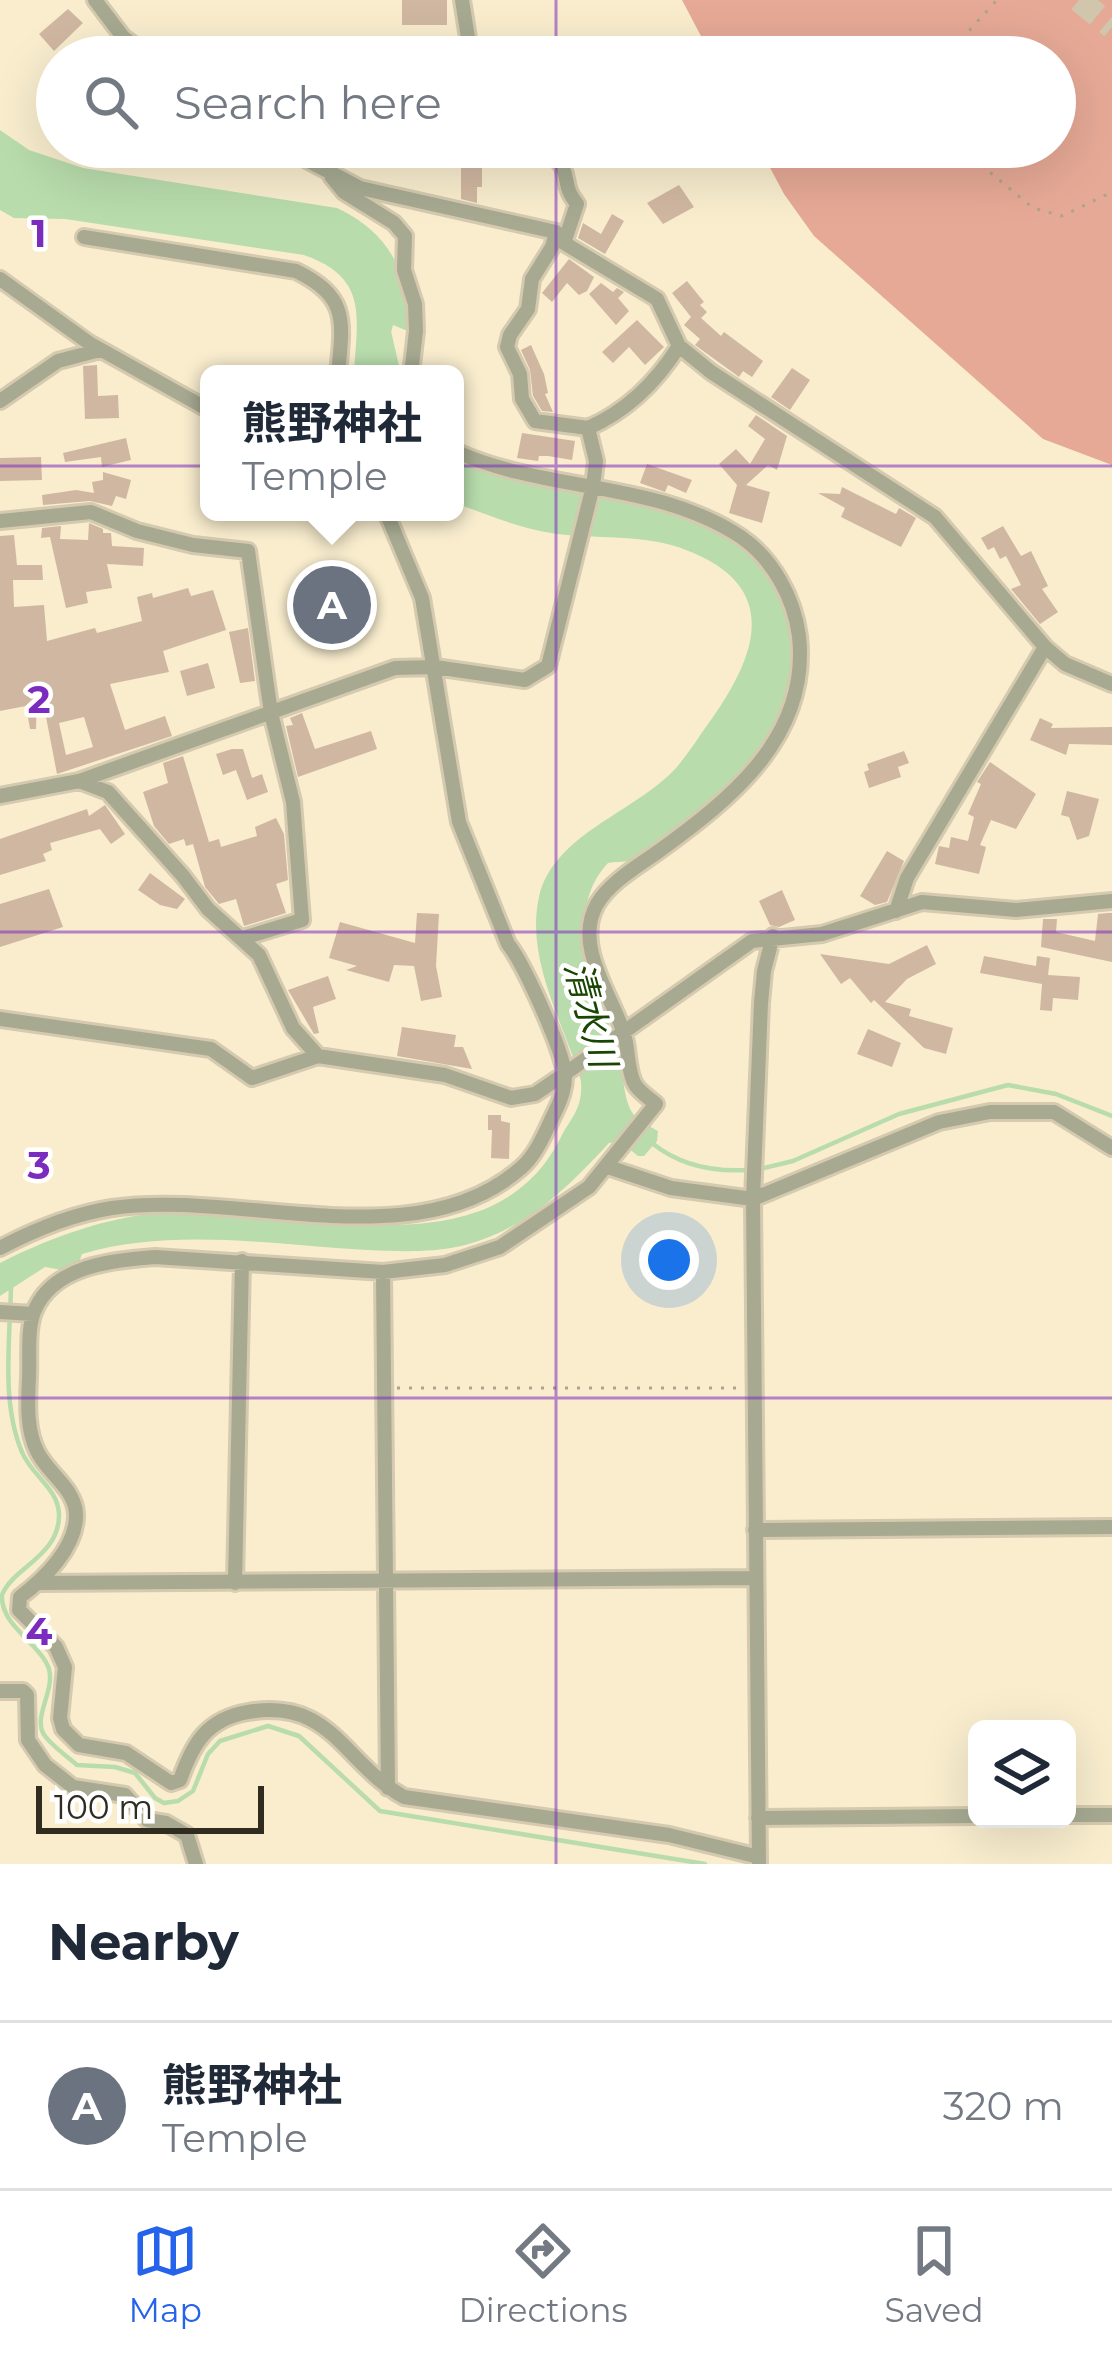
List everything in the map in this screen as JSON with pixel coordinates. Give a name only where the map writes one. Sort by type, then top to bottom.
[{"type":"street","points":[[95,0],[122,36]]},
{"type":"street","points":[[462,0],[468,36]]},
{"type":"street","points":[[321,168],[360,188],[560,237],[657,299],[679,346],[782,420],[935,517],[1045,647],[1065,664],[1112,684]]},
{"type":"street","points":[[562,168],[566,191],[577,204],[532,279],[528,309],[510,335],[508,347],[520,374],[522,399],[535,421],[588,428],[611,418],[651,383],[679,346]]},
{"type":"street","points":[[328,172],[344,192],[405,236],[404,270],[415,304],[411,365]]},
{"type":"street","points":[[84,237],[296,272],[322,284],[335,298],[342,324],[339,365]]},
{"type":"street","points":[[0,279],[100,350],[200,405]]},
{"type":"street","points":[[0,401],[58,361],[100,350]]},
{"type":"street","points":[[0,796],[80,782],[395,668],[435,667],[525,680],[548,666],[593,486],[596,461],[588,428]]},
{"type":"street","points":[[464,454],[680,506],[743,538],[788,591],[796,614],[800,649],[792,712],[770,752],[713,812],[619,880],[596,905],[591,945],[595,966],[624,1034],[634,1084],[656,1105],[589,1187],[500,1247],[445,1265],[383,1272],[155,1257],[118,1260],[66,1275],[46,1293],[33,1314],[28,1390],[31,1435],[37,1453],[70,1495],[76,1514],[70,1536],[39,1583],[20,1597],[19,1610],[56,1647],[65,1667],[60,1718],[63,1729],[79,1745],[126,1753],[171,1783],[180,1780],[201,1733],[224,1716],[278,1707],[303,1714],[335,1735],[388,1788],[404,1797],[669,1835],[759,1861],[753,1193],[764,971],[773,936]]},
{"type":"street","points":[[0,521],[91,512],[137,532],[248,551],[271,712],[292,802],[302,920],[243,938]]},
{"type":"street","points":[[0,1248],[63,1221],[111,1208],[198,1205],[391,1218],[458,1202],[524,1166],[560,1101],[566,1073],[522,960],[508,944],[459,822],[422,598],[390,521]]},
{"type":"street","points":[[896,911],[908,878],[1045,647]]},
{"type":"street","points":[[80,782],[108,792],[208,909],[259,955],[292,1028],[318,1056]]},
{"type":"street","points":[[0,1019],[211,1048],[252,1078],[318,1056],[342,1056],[445,1075],[511,1098],[535,1094],[752,941],[822,934],[922,902],[1016,910],[1104,898],[1112,901]]},
{"type":"street","points":[[608,1166],[670,1188],[753,1193],[939,1122],[990,1112],[1054,1112],[1112,1148]]},
{"type":"street","points":[[235,1583],[242,1261]]},
{"type":"street","points":[[383,1272],[388,1788]]},
{"type":"street","points":[[0,1312],[33,1314]]},
{"type":"street","points":[[755,1530],[1112,1527]]},
{"type":"street","points":[[39,1583],[755,1578]]},
{"type":"street","points":[[0,1691],[27,1695],[28,1740],[61,1778],[80,1790],[125,1795],[147,1820],[166,1823],[187,1835],[196,1864]]},
{"type":"street","points":[[1076,1815],[1112,1815]]},
{"type":"street","points":[[758,1817],[968,1816]]},
{"type":"path","points":[[964,36],[997,0]]},
{"type":"path","points":[[985,168],[1033,208],[1062,216],[1112,192]]},
{"type":"path","points":[[385,1388],[755,1388]]},
{"type":"shaded area","points":[[682,0],[1112,0],[1112,465],[1043,439],[814,236],[770,168],[1076,168],[1076,36],[701,36]]},
{"type":"water","points":[[0,130],[36,152],[36,168],[83,168],[337,208],[371,230],[393,258],[406,292],[410,332],[393,325],[382,365],[355,365],[354,301],[340,275],[325,264],[304,255],[65,219],[14,218],[0,210]]},
{"type":"water","points":[[464,458],[658,507],[724,535],[773,580],[788,611],[794,650],[792,679],[784,708],[762,747],[712,801],[667,839],[634,859],[608,863],[586,906],[588,955],[618,1051],[627,1101],[634,1115],[658,1131],[657,1141],[644,1156],[621,1142],[609,1143],[537,1210],[506,1230],[468,1244],[411,1251],[224,1240],[152,1241],[82,1254],[79,1262],[62,1270],[45,1267],[0,1296],[0,1263],[71,1232],[128,1217],[199,1212],[374,1225],[431,1222],[482,1210],[526,1183],[560,1139],[575,1113],[581,1081],[548,991],[537,944],[539,897],[547,875],[578,840],[676,768],[739,673],[752,625],[749,603],[737,583],[717,565],[686,550],[654,541],[539,531],[464,506]]},
{"type":"building","points":[[402,0],[447,0],[447,25],[402,25]]},
{"type":"building","points":[[68,9],[83,23],[70,36],[39,34]]},
{"type":"building","points":[[461,168],[482,168],[477,203],[461,199]]},
{"type":"building","points":[[679,185],[694,207],[663,224],[647,203]]},
{"type":"building","points":[[612,214],[624,221],[605,254],[578,238],[583,223],[601,234]]},
{"type":"building","points":[[569,259],[594,277],[579,295],[567,283],[552,302],[542,293]]},
{"type":"building","points":[[687,281],[704,302],[700,305],[707,312],[701,318],[763,361],[752,377],[743,371],[739,377],[695,345],[700,339],[684,325],[691,317],[672,293]]},
{"type":"building","points":[[601,283],[613,292],[617,288],[624,292],[618,298],[629,311],[616,325],[589,294]]},
{"type":"building","points":[[637,320],[664,347],[645,365],[629,347],[613,363],[602,352]]},
{"type":"building","points":[[531,345],[553,412],[542,411],[533,396],[530,370],[521,350]]},
{"type":"building","points":[[97,365],[98,396],[118,395],[119,418],[85,419],[83,366]]},
{"type":"building","points":[[792,368],[810,380],[790,410],[771,397]]},
{"type":"building","points":[[756,415],[787,436],[777,470],[768,465],[746,485],[770,492],[762,523],[729,513],[737,485],[719,464],[736,449],[750,464],[765,439],[748,426]]},
{"type":"building","points":[[522,433],[575,441],[572,460],[517,458]]},
{"type":"building","points":[[126,438],[131,460],[102,467],[101,457],[65,462],[63,453]]},
{"type":"building","points":[[41,457],[42,480],[0,481],[0,458]]},
{"type":"building","points":[[647,464],[692,480],[686,493],[668,485],[665,492],[640,483]]},
{"type":"building","points":[[103,472],[131,480],[126,499],[116,496],[112,506],[90,501],[43,505],[42,495],[76,490],[94,493],[92,482],[103,480]]},
{"type":"building","points":[[842,487],[896,514],[899,508],[916,518],[901,547],[841,517],[845,508],[818,493],[840,494]]},
{"type":"building","points":[[89,523],[111,533],[112,546],[144,548],[143,566],[107,564],[112,588],[86,592],[88,603],[66,608],[50,537],[41,538],[42,528],[61,526],[60,539],[88,540]]},
{"type":"building","points":[[1003,526],[1021,556],[1031,551],[1048,586],[1042,589],[1058,612],[1040,624],[1011,589],[1021,585],[1006,556],[1000,559],[994,547],[988,550],[981,538]]},
{"type":"building","points":[[14,535],[17,565],[42,565],[43,580],[13,580],[14,607],[44,605],[47,641],[142,621],[137,597],[152,593],[153,598],[188,588],[191,596],[213,590],[226,630],[163,651],[169,672],[110,684],[125,730],[165,716],[172,736],[57,774],[41,691],[37,692],[36,729],[30,729],[26,706],[0,711],[0,536]],"holes":[[[84,717],[93,747],[66,755],[59,723]]]},
{"type":"building","points":[[248,628],[255,681],[240,683],[229,632]]},
{"type":"building","points":[[208,663],[215,688],[187,696],[180,671]]},
{"type":"building","points":[[302,713],[315,749],[371,731],[377,749],[298,777],[286,726],[293,725],[290,718]]},
{"type":"building","points":[[1040,718],[1053,724],[1051,728],[1112,727],[1112,745],[1069,744],[1066,755],[1030,740]]},
{"type":"building","points":[[243,749],[252,778],[262,774],[268,792],[247,800],[236,770],[223,775],[216,754]]},
{"type":"building","points":[[904,751],[909,763],[898,767],[901,777],[869,788],[864,772],[869,770],[867,764]]},
{"type":"building","points":[[183,756],[209,842],[219,839],[221,847],[257,836],[255,827],[276,818],[284,834],[288,880],[276,884],[286,913],[244,926],[236,899],[219,904],[205,887],[193,844],[186,846],[184,839],[169,844],[154,826],[143,792],[168,783],[163,763]]},
{"type":"building","points":[[990,762],[1036,794],[1016,829],[991,820],[980,845],[986,847],[979,874],[935,864],[939,846],[949,848],[951,837],[968,841],[974,817],[968,814],[981,784],[977,782]]},
{"type":"building","points":[[1067,791],[1099,799],[1089,836],[1077,840],[1069,817],[1061,815]]},
{"type":"building","points":[[105,805],[125,834],[111,844],[100,829],[50,843],[52,850],[43,854],[46,861],[0,875],[0,839],[87,809],[89,816]]},
{"type":"building","points":[[887,851],[904,861],[887,902],[875,905],[860,896]]},
{"type":"building","points":[[150,873],[185,899],[177,909],[160,905],[138,890]]},
{"type":"building","points":[[49,889],[63,927],[0,947],[0,904]]},
{"type":"building","points":[[782,890],[795,920],[779,927],[770,925],[759,901]]},
{"type":"building","points":[[417,913],[439,914],[436,966],[442,997],[421,1001],[414,966],[394,965],[389,982],[346,970],[357,966],[329,958],[340,922],[415,943]]},
{"type":"building","points":[[1112,913],[1112,962],[1041,947],[1043,919],[1057,919],[1056,932],[1095,941],[1098,914]]},
{"type":"building","points":[[927,945],[936,964],[907,979],[885,1002],[911,1009],[909,1016],[953,1028],[946,1054],[924,1048],[874,1000],[871,1003],[850,978],[841,984],[820,954],[889,964]]},
{"type":"building","points":[[984,956],[1036,966],[1037,956],[1050,958],[1048,975],[1080,977],[1078,1000],[1053,998],[1052,1011],[1040,1010],[1042,984],[980,973]]},
{"type":"building","points":[[328,976],[336,999],[313,1007],[319,1033],[314,1034],[288,990]]},
{"type":"building","points":[[402,1027],[456,1035],[454,1047],[463,1047],[472,1069],[397,1056]]},
{"type":"building","points":[[868,1029],[901,1043],[892,1067],[857,1054]]},
{"type":"building","points":[[488,1115],[501,1115],[501,1121],[510,1123],[509,1159],[491,1158]]},
{"type":"waterway","name":"清水川","points":[[376,326],[385,365]]},
{"type":"waterway","points":[[760,1169],[793,1161],[899,1114],[1008,1085],[1056,1094],[1112,1116]]},
{"type":"waterway","points":[[652,1143],[697,1166],[748,1170]]},
{"type":"waterway","points":[[11,1287],[8,1371],[15,1433],[26,1460],[54,1497],[59,1514],[52,1541],[7,1585],[3,1606],[49,1669],[41,1726],[58,1750],[77,1765],[135,1773],[164,1803],[193,1791],[208,1754],[220,1741],[268,1726],[299,1736],[380,1811],[705,1864]]},
{"type":"tunnel","points":[[1079,0],[1112,27]]},
{"type":"place","name":"熊野神社","points":[[332,605]]}]
